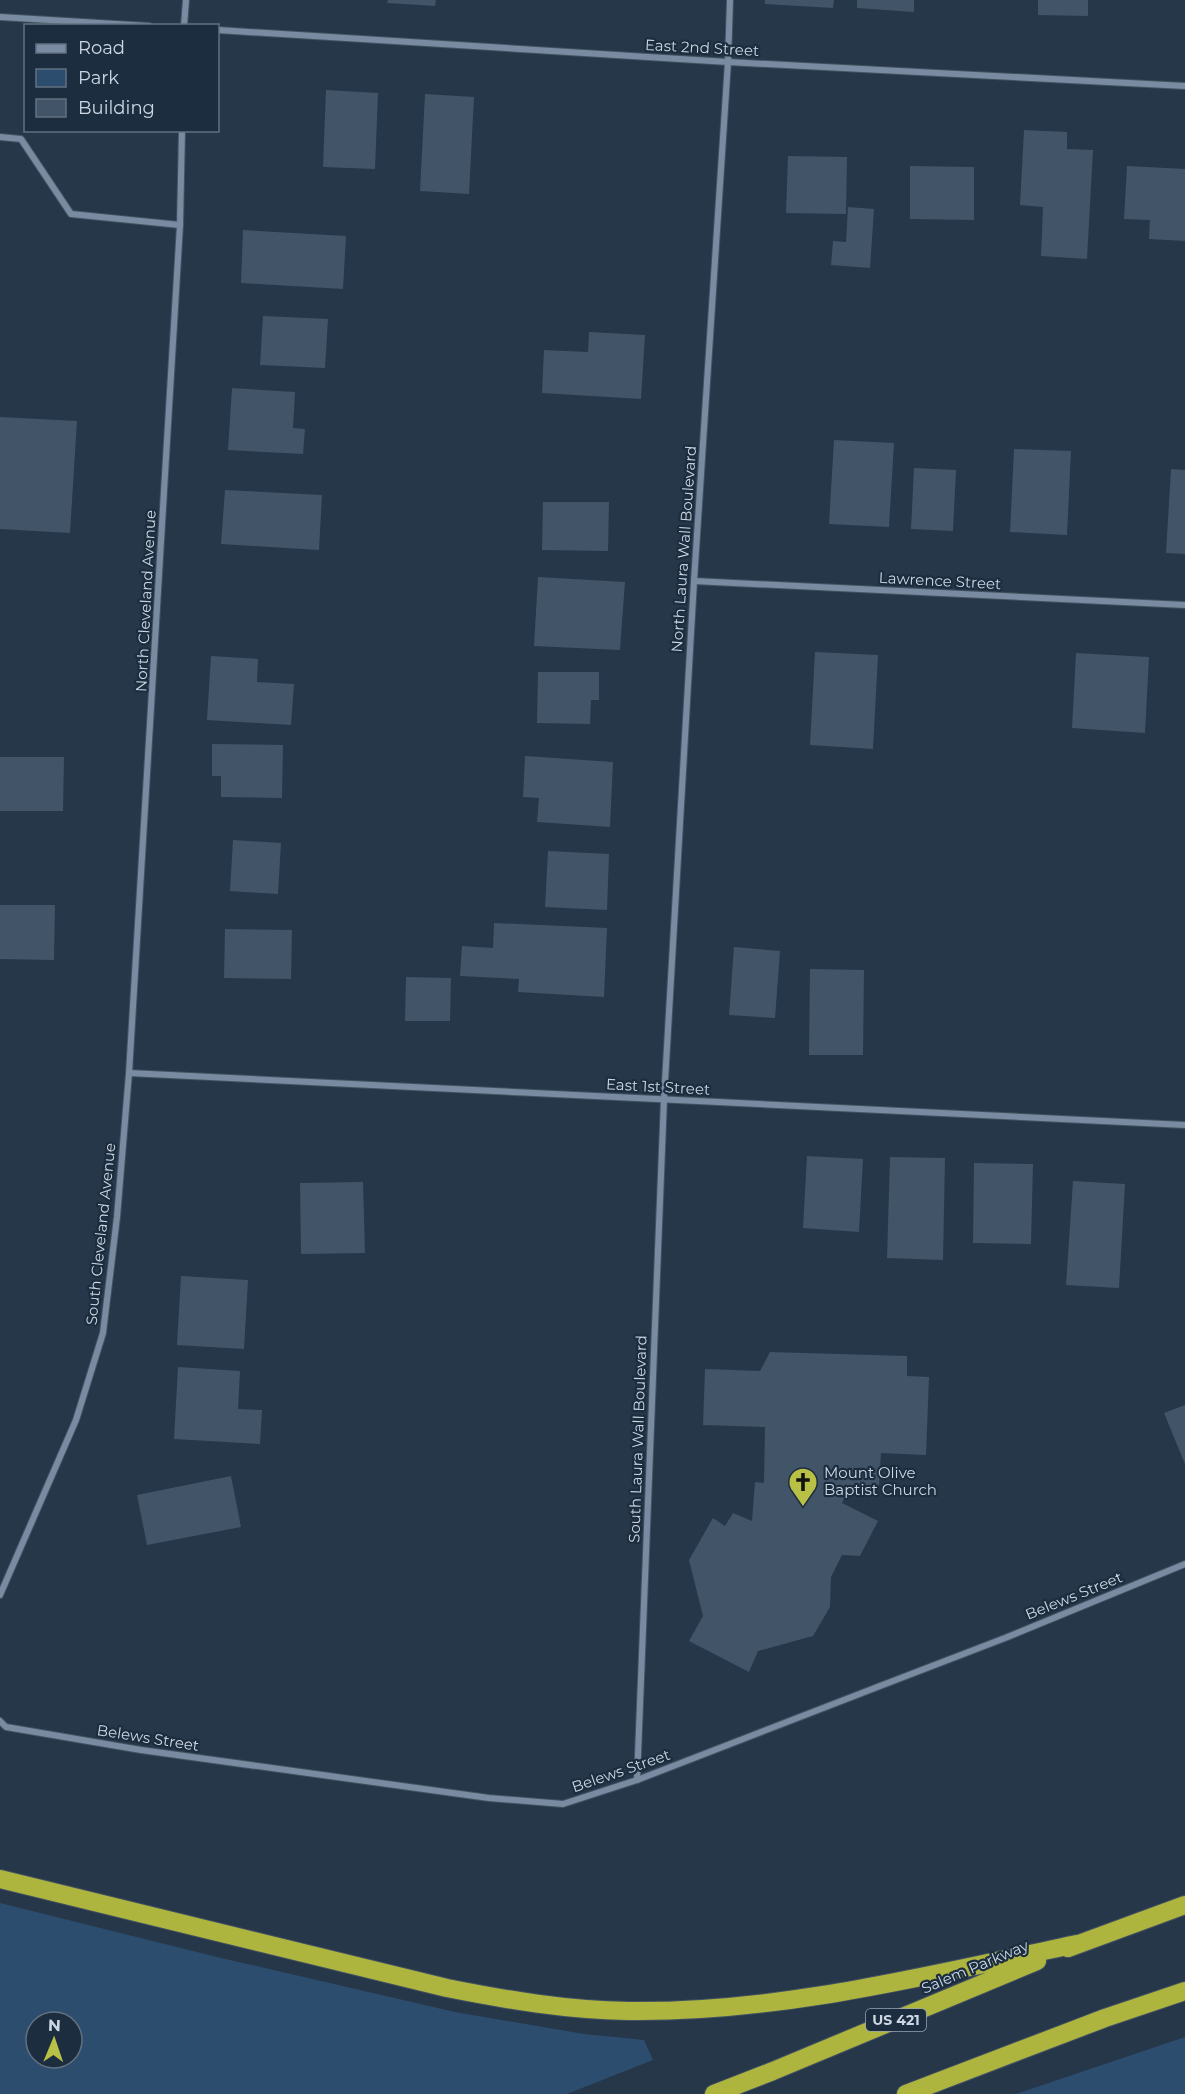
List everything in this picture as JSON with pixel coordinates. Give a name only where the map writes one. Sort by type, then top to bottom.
[{"type":"highway","points":[[0,1879],[447,1988],[507,2000],[569,2008],[626,2011],[682,2010],[806,1998],[877,1986],[1077,1944]]},
{"type":"highway","name":"Salem Parkway","points":[[714,2094],[1077,1944],[1185,1905]]},
{"type":"highway","points":[[906,2094],[1105,2018],[1185,1991]]},
{"type":"street","points":[[184,24],[186,0]]},
{"type":"street","name":"North Laura Wall Boulevard","points":[[664,1099],[730,0]]},
{"type":"street","points":[[0,17],[116,24]]},
{"type":"street","name":"East 2nd Street","points":[[219,30],[728,62],[1185,86]]},
{"type":"street","name":"North Cleveland Avenue","points":[[129,1073],[180,225],[182,132]]},
{"type":"street","points":[[0,137],[21,139],[71,214],[180,225]]},
{"type":"street","name":"Lawrence Street","points":[[694,581],[1185,605]]},
{"type":"street","name":"East 1st Street","points":[[129,1073],[1185,1125]]},
{"type":"street","name":"South Cleveland Avenue","points":[[0,1595],[75,1420],[103,1333],[117,1217],[129,1073]]},
{"type":"street","name":"South Laura Wall Boulevard","points":[[637,1780],[664,1099]]},
{"type":"street","name":"Belews Street","points":[[0,1721],[6,1727],[141,1750],[489,1798],[562,1804],[637,1780],[1005,1638],[1185,1564]]},
{"type":"green space","points":[[0,1903],[221,1958],[455,2012],[584,2034],[644,2040],[653,2060],[567,2094],[0,2094]]},
{"type":"green space","points":[[1185,2037],[1185,2094],[1016,2094]]},
{"type":"building","points":[[388,0],[436,0],[435,6],[387,3]]},
{"type":"building","points":[[765,0],[834,0],[833,8],[765,4]]},
{"type":"building","points":[[857,0],[914,0],[914,12],[857,8]]},
{"type":"building","points":[[1038,0],[1088,0],[1088,16],[1038,15]]},
{"type":"building","points":[[326,90],[378,93],[375,169],[323,167]]},
{"type":"building","points":[[425,94],[474,97],[469,194],[420,191]]},
{"type":"building","points":[[1024,130],[1067,132],[1067,149],[1093,150],[1087,259],[1041,256],[1043,207],[1020,205]]},
{"type":"building","points":[[788,156],[847,157],[846,214],[786,213]]},
{"type":"building","points":[[910,166],[974,167],[974,220],[910,219]]},
{"type":"building","points":[[1127,166],[1185,169],[1185,241],[1149,239],[1150,220],[1124,219]]},
{"type":"building","points":[[848,207],[874,209],[870,268],[831,265],[833,241],[846,242]]},
{"type":"building","points":[[243,230],[346,236],[343,289],[241,283]]},
{"type":"building","points":[[263,316],[328,319],[325,368],[260,365]]},
{"type":"building","points":[[589,332],[645,335],[641,399],[542,393],[544,350],[588,352]]},
{"type":"building","points":[[232,388],[295,392],[293,428],[305,429],[303,454],[228,450]]},
{"type":"building","points":[[0,417],[77,421],[70,533],[0,529]]},
{"type":"building","points":[[834,440],[894,443],[889,527],[829,524]]},
{"type":"building","points":[[1014,449],[1071,451],[1067,535],[1010,532]]},
{"type":"building","points":[[914,468],[956,470],[953,531],[911,529]]},
{"type":"building","points":[[1171,469],[1185,470],[1185,554],[1166,553]]},
{"type":"building","points":[[225,490],[322,495],[319,550],[221,544]]},
{"type":"building","points":[[543,502],[609,502],[608,551],[542,550]]},
{"type":"building","points":[[538,577],[625,582],[620,650],[534,646]]},
{"type":"building","points":[[815,652],[878,655],[873,749],[810,745]]},
{"type":"building","points":[[1076,653],[1149,657],[1145,733],[1072,728]]},
{"type":"building","points":[[211,656],[258,659],[257,682],[294,684],[291,725],[207,720]]},
{"type":"building","points":[[538,672],[599,672],[599,700],[591,700],[590,724],[537,723]]},
{"type":"building","points":[[212,744],[283,745],[282,798],[221,797],[221,776],[212,776]]},
{"type":"building","points":[[525,756],[613,762],[610,827],[537,822],[539,798],[523,797]]},
{"type":"building","points":[[0,757],[64,757],[63,811],[0,811]]},
{"type":"building","points":[[233,840],[281,843],[278,894],[230,891]]},
{"type":"building","points":[[548,851],[609,854],[607,910],[545,907]]},
{"type":"building","points":[[0,905],[55,905],[54,960],[0,959]]},
{"type":"building","points":[[494,923],[607,928],[604,997],[518,992],[519,979],[460,976],[462,946],[493,948]]},
{"type":"building","points":[[225,929],[292,930],[291,979],[224,978]]},
{"type":"building","points":[[734,947],[780,951],[775,1018],[729,1015]]},
{"type":"building","points":[[810,969],[864,970],[863,1055],[809,1055]]},
{"type":"building","points":[[406,977],[451,978],[450,1021],[405,1021]]},
{"type":"building","points":[[807,1156],[863,1159],[859,1232],[803,1228]]},
{"type":"building","points":[[890,1157],[945,1158],[943,1260],[887,1258]]},
{"type":"building","points":[[974,1163],[1033,1164],[1031,1244],[973,1243]]},
{"type":"building","points":[[1073,1181],[1125,1184],[1119,1288],[1066,1285]]},
{"type":"building","points":[[363,1182],[365,1253],[301,1254],[300,1183]]},
{"type":"building","points":[[181,1276],[248,1280],[244,1349],[177,1345]]},
{"type":"building","name":"Mount Olive Baptist Church","points":[[770,1352],[907,1356],[907,1376],[929,1377],[926,1455],[881,1453],[879,1486],[851,1485],[842,1503],[878,1521],[860,1556],[842,1555],[831,1577],[830,1607],[813,1636],[758,1651],[749,1672],[689,1641],[703,1616],[689,1560],[713,1518],[725,1526],[733,1513],[752,1521],[755,1482],[764,1483],[765,1427],[703,1425],[705,1369],[760,1371]]},
{"type":"building","points":[[178,1367],[240,1371],[238,1409],[262,1410],[260,1444],[174,1439]]},
{"type":"building","points":[[1185,1405],[1185,1464],[1164,1413]]},
{"type":"building","points":[[231,1476],[241,1527],[147,1545],[137,1495]]},
{"type":"place","name":"Mount Olive Baptist Church","points":[[803,1508]]}]
